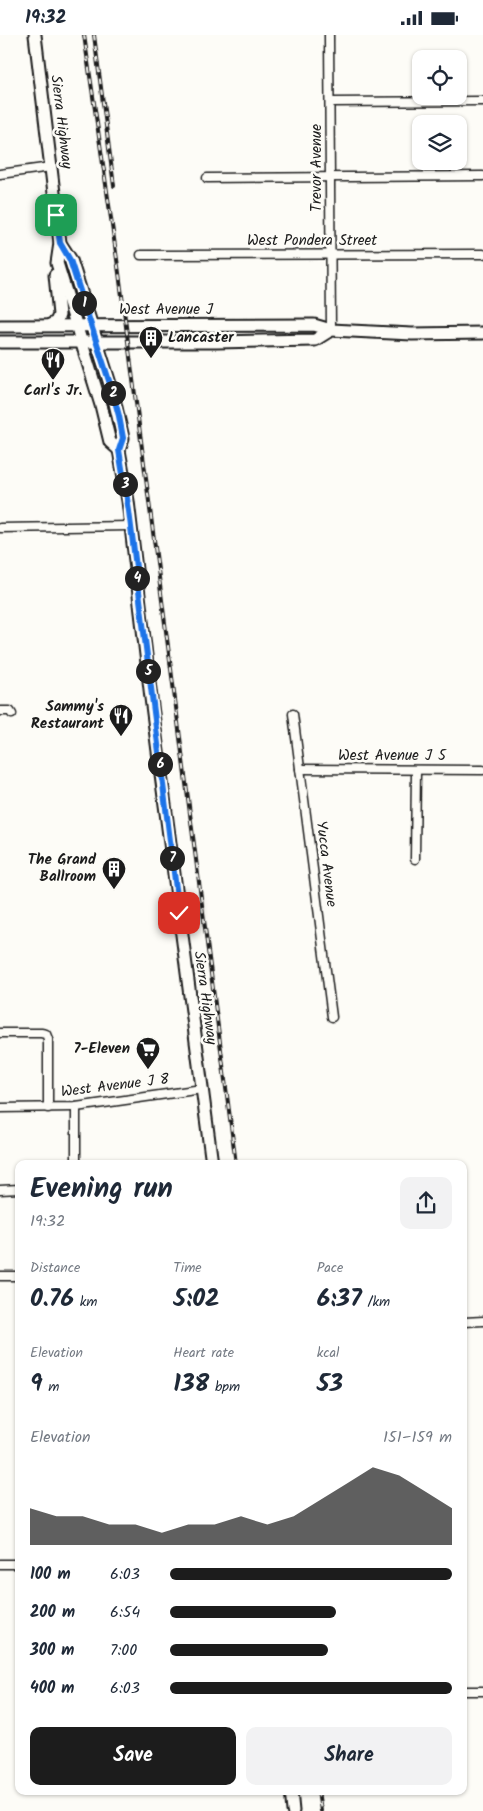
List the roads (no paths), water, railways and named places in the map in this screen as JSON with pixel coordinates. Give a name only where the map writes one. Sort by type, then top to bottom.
[{"type":"main road","name":"Sierra Highway","points":[[35,35],[60,243],[57,263],[77,325],[110,442],[119,450]]},
{"type":"main road","name":"Sierra Highway","points":[[60,243],[70,260],[92,325],[112,390],[123,438],[119,450],[131,526],[211,1160]]},
{"type":"main road","points":[[50,325],[56,322],[59,315],[52,253],[60,243]]},
{"type":"main road","name":"West Avenue J","points":[[0,325],[314,325],[330,330],[412,334],[483,333]]},
{"type":"main road","name":"West Avenue J","points":[[0,342],[97,343],[315,340],[330,330]]},
{"type":"main road","points":[[291,1795],[293,1811]]},
{"type":"street","name":"Trevor Avenue","points":[[329,35],[331,102],[330,330]]},
{"type":"street","points":[[331,102],[483,101]]},
{"type":"street","points":[[0,174],[51,167]]},
{"type":"street","points":[[207,178],[483,176]]},
{"type":"street","name":"West Pondera Street","points":[[141,255],[483,254]]},
{"type":"street","points":[[0,528],[131,526]]},
{"type":"street","points":[[0,711],[10,711],[12,714]]},
{"type":"street","name":"Yucca Avenue","points":[[293,713],[332,1017]]},
{"type":"street","name":"West Avenue J 5","points":[[300,769],[483,770]]},
{"type":"street","points":[[415,859],[416,771]]},
{"type":"street","points":[[0,1033],[46,1034],[48,1039],[48,1108]]},
{"type":"street","name":"West Avenue J 8","points":[[0,1108],[76,1107],[202,1089]]},
{"type":"street","points":[[76,1107],[76,1160]]},
{"type":"street","points":[[0,1190],[15,1189]]},
{"type":"street","points":[[0,1276],[15,1275]]},
{"type":"street","points":[[467,1322],[483,1321]]},
{"type":"street","points":[[0,1564],[15,1564]]},
{"type":"street","points":[[467,1691],[483,1691]]},
{"type":"railway","points":[[84,35],[119,273],[235,1160]]},
{"type":"railway","points":[[94,35],[114,186]]},
{"type":"railway","points":[[319,1795],[321,1811]]},
{"type":"place","name":"Lancaster","points":[[151,359]]},
{"type":"place","name":"Carl's Jr.","points":[[53,381]]},
{"type":"place","name":"Sammy's Restaurant","points":[[121,737]]},
{"type":"place","name":"The Grand Ballroom","points":[[114,890]]},
{"type":"place","name":"7-Eleven","points":[[148,1070]]}]
